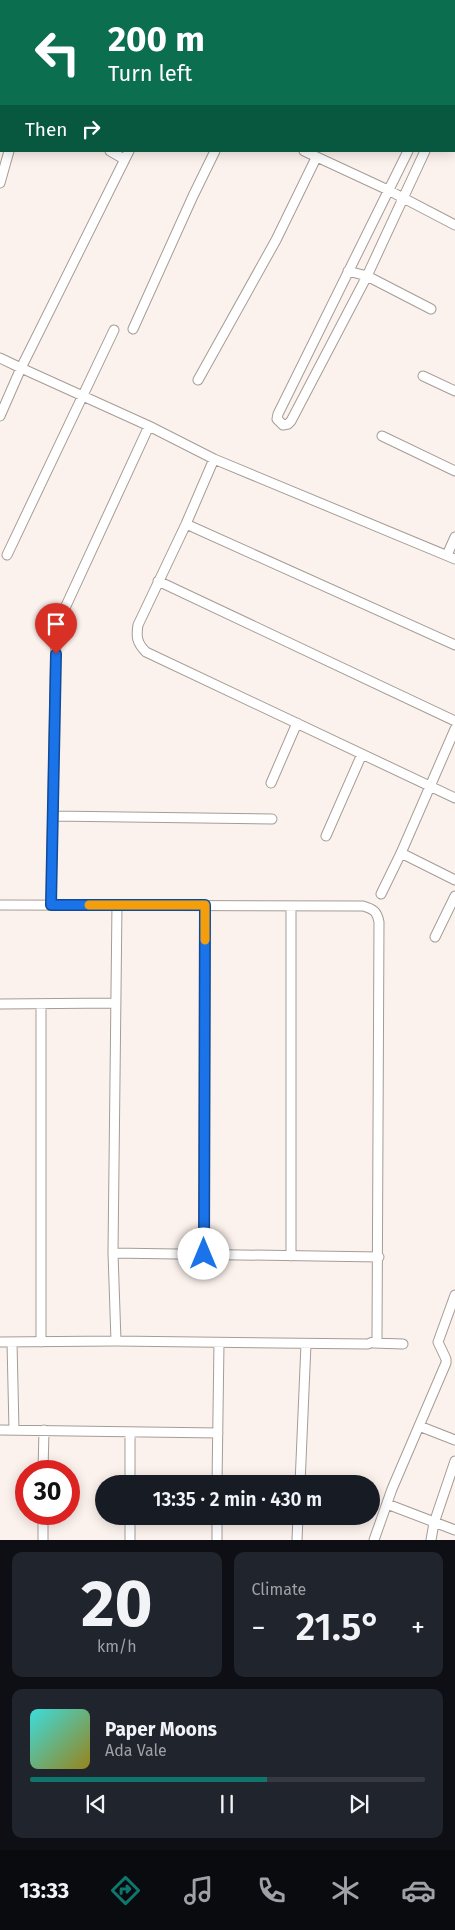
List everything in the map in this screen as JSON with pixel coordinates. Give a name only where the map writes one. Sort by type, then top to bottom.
[{"type":"street","points":[[0,183],[9,152]]},
{"type":"street","points":[[133,329],[193,196],[215,152]]},
{"type":"street","points":[[306,152],[388,190],[455,225]]},
{"type":"street","points":[[407,152],[278,414],[277,419],[283,425],[292,421],[367,276],[424,152]]},
{"type":"street","points":[[0,416],[21,368],[126,155]]},
{"type":"street","points":[[198,380],[276,240],[316,158]]},
{"type":"street","points":[[348,270],[367,276],[431,309]]},
{"type":"street","points":[[7,555],[114,330]]},
{"type":"street","points":[[0,358],[149,426],[214,459],[451,557],[455,537]]},
{"type":"street","points":[[423,376],[455,391]]},
{"type":"street","points":[[65,608],[149,426]]},
{"type":"street","points":[[382,436],[455,471]]},
{"type":"street","points":[[214,459],[186,524],[138,625],[136,636],[139,645],[146,652],[455,798]]},
{"type":"street","points":[[186,524],[455,644]]},
{"type":"street","points":[[158,581],[455,721]]},
{"type":"street","points":[[51,905],[56,636]]},
{"type":"street","points":[[271,783],[297,723]]},
{"type":"street","points":[[381,894],[455,729]]},
{"type":"street","points":[[326,836],[362,754]]},
{"type":"street","points":[[53,816],[272,819]]},
{"type":"street","points":[[401,853],[455,880]]},
{"type":"street","points":[[435,937],[455,896]]},
{"type":"street","points":[[0,905],[363,906],[373,908],[378,914],[379,922],[378,1334],[377,1340],[374,1343]]},
{"type":"street","points":[[116,1341],[114,1253],[117,905]]},
{"type":"street","points":[[204,1254],[205,905]]},
{"type":"street","points":[[290,1256],[291,906]]},
{"type":"street","points":[[0,1004],[116,1003]]},
{"type":"street","points":[[41,1004],[41,1342]]},
{"type":"street","points":[[114,1253],[378,1257]]},
{"type":"street","points":[[374,1540],[419,1426],[451,1360],[438,1342],[455,1295]]},
{"type":"street","points":[[0,1342],[116,1341],[403,1344]]},
{"type":"street","points":[[12,1342],[14,1430]]},
{"type":"street","points":[[217,1475],[219,1343]]},
{"type":"street","points":[[300,1475],[306,1344]]},
{"type":"street","points":[[419,1426],[455,1440]]},
{"type":"street","points":[[0,1430],[218,1433]]},
{"type":"street","points":[[44,1430],[44,1460]]},
{"type":"street","points":[[130,1432],[130,1475]]},
{"type":"street","points":[[432,1540],[434,1523],[455,1461]]},
{"type":"street","points":[[387,1504],[455,1530]]},
{"type":"street","points":[[43,1525],[43,1540]]},
{"type":"street","points":[[130,1525],[130,1540]]},
{"type":"street","points":[[217,1525],[217,1540]]},
{"type":"street","points":[[297,1540],[298,1525]]},
{"type":"slow traffic","points":[[89,905],[205,905],[205,940]]},
{"type":"route","points":[[56,654],[51,905],[205,905],[204,1254]]}]
